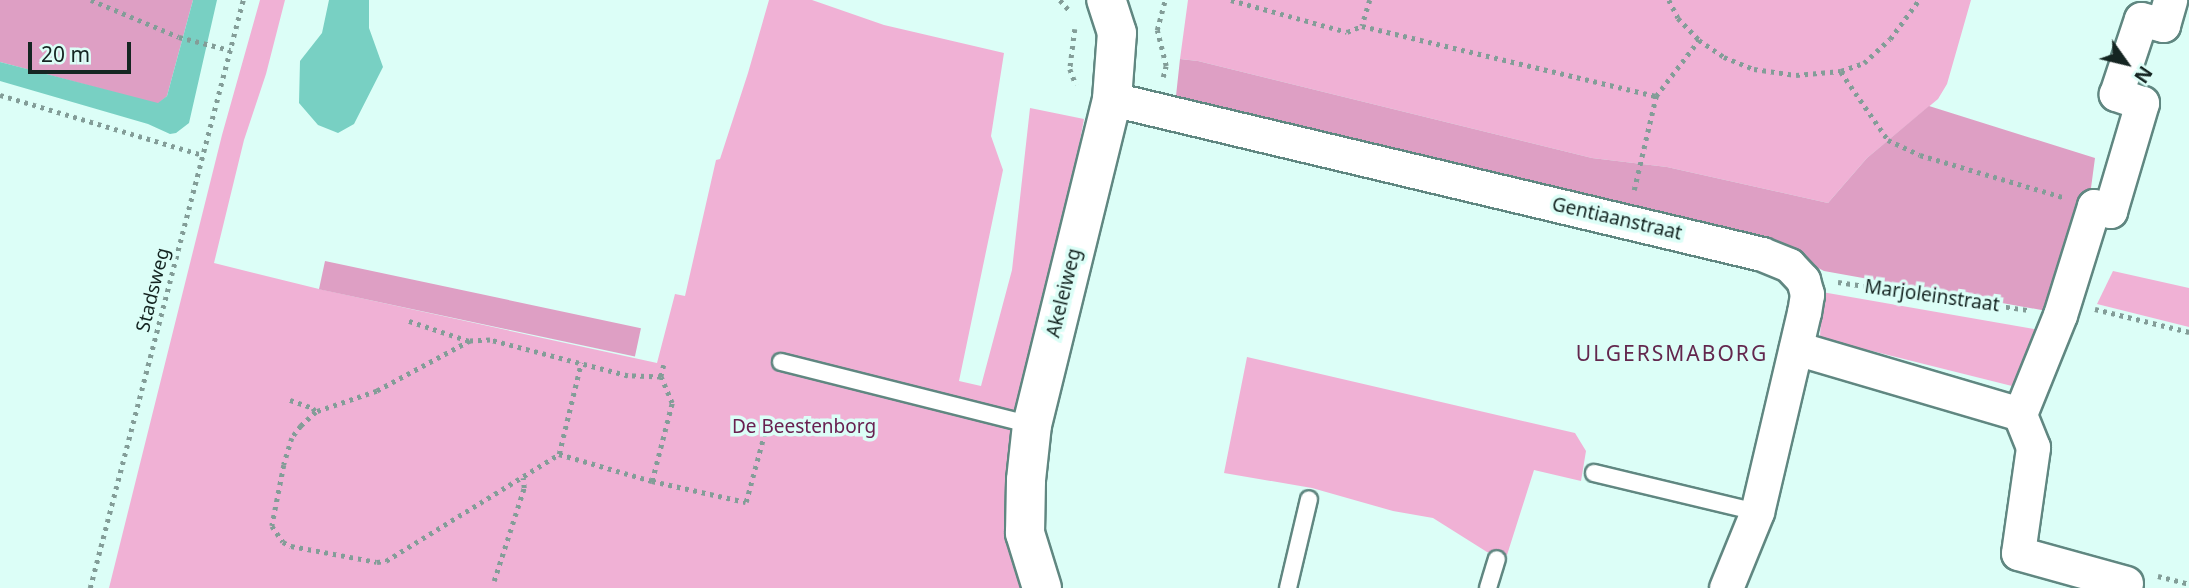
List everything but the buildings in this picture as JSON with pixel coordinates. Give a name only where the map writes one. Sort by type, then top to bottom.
[{"type":"street","name":"Akeleiweg","points":[[1042,588],[1025,533],[1026,481],[1032,425],[1112,99],[1117,33],[1105,0]]},
{"type":"street","points":[[2126,583],[2018,553],[2033,447],[2020,414],[2060,315],[2094,206],[2110,212],[2142,103],[2116,94],[2141,19],[2163,26],[2170,0]]},
{"type":"street","name":"Gentiaanstraat","points":[[1112,99],[1777,258],[1789,265],[1803,280]]},
{"type":"street","points":[[1731,587],[1757,512],[1796,348],[1807,294],[1803,280]]},
{"type":"street","points":[[1796,348],[2020,414]]},
{"type":"lane","points":[[781,362],[1032,425]]},
{"type":"lane","points":[[1594,472],[1757,512]]},
{"type":"lane","points":[[1288,588],[1309,499]]},
{"type":"lane","points":[[1488,588],[1497,559]]},
{"type":"path","points":[[91,0],[179,37],[230,50]]},
{"type":"path","name":"Stadsweg","points":[[90,588],[243,0]]},
{"type":"path","points":[[1155,109],[1166,66],[1157,30],[1165,0]]},
{"type":"path","points":[[1231,0],[1348,32],[1362,26],[1656,96]]},
{"type":"path","points":[[1362,26],[1370,0]]},
{"type":"path","points":[[1669,0],[1678,18],[1699,40],[1724,57],[1754,69],[1796,75],[1841,71],[1864,62],[1890,39],[1919,0]]},
{"type":"path","points":[[1626,221],[1656,96],[1699,40]]},
{"type":"path","points":[[1841,71],[1888,140],[1920,155],[2094,206]]},
{"type":"path","points":[[0,95],[202,155]]},
{"type":"path","name":"Marjoleinstraat","points":[[1803,280],[1819,279],[2060,315],[2095,309],[2189,332]]},
{"type":"path","points":[[409,321],[470,341],[489,340],[628,376],[661,377]]},
{"type":"path","points":[[470,341],[377,391],[316,412],[292,438],[275,504],[272,526],[283,542],[291,546],[386,561],[559,454],[581,363]]},
{"type":"path","points":[[652,481],[672,403],[661,377],[664,365]]},
{"type":"path","points":[[290,400],[313,408],[316,412]]},
{"type":"path","points":[[559,454],[652,481],[746,502],[770,413]]},
{"type":"path","points":[[494,581],[524,488],[523,478]]},
{"type":"green space","name":"De Beestenborg","points":[[260,0],[285,0],[266,74],[244,140],[214,263],[319,289],[657,363],[675,294],[685,296],[716,160],[720,159],[769,0],[812,0],[884,25],[1004,53],[991,136],[1003,170],[959,381],[981,386],[1012,270],[1030,108],[1084,119],[1028,419],[1036,588],[109,588],[222,135]]},
{"type":"green space","points":[[1188,0],[1971,0],[1947,84],[1938,99],[1867,158],[1828,203],[1667,167],[1592,158],[1198,61],[1180,59]]},
{"type":"green space","points":[[2113,271],[2189,288],[2189,327],[2097,304]]},
{"type":"green space","points":[[1822,292],[2045,331],[2012,386],[1820,338]]},
{"type":"green space","points":[[1247,357],[1575,433],[1586,451],[1581,481],[1534,470],[1507,555],[1487,552],[1433,518],[1393,511],[1312,488],[1224,473]]},
{"type":"shaded area","points":[[0,0],[193,0],[167,96],[158,104],[0,62]]},
{"type":"shaded area","points":[[193,0],[217,0],[189,123],[176,133],[170,134],[148,124],[0,81],[0,62],[158,103],[167,96]]},
{"type":"shaded area","points":[[329,0],[369,0],[369,28],[383,67],[354,124],[338,133],[318,125],[299,103],[300,61],[322,33]]},
{"type":"shaded area","points":[[1180,59],[1198,61],[1592,158],[1667,167],[1828,203],[1867,158],[1929,106],[2095,158],[2081,263],[2058,313],[1824,271],[1783,250],[1175,105]]},
{"type":"shaded area","points":[[325,261],[641,328],[635,357],[319,289]]},
{"type":"district","name":"ULGERSMABORG","points":[[1672,353]]}]
